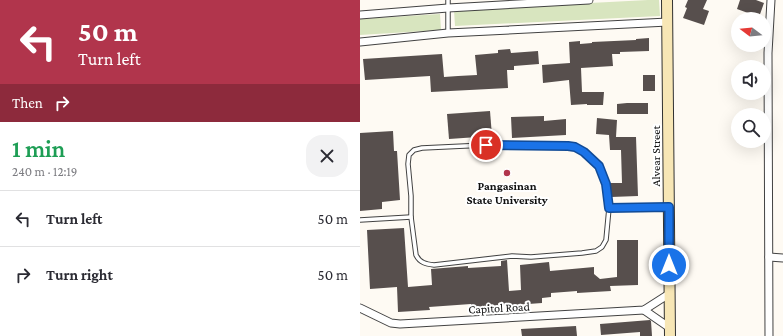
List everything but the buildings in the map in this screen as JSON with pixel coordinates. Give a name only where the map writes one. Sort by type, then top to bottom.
[{"type":"street","points":[[360,15],[448,8],[589,0]]},
{"type":"street","name":"Alvear Street","points":[[667,0],[670,332]]},
{"type":"street","points":[[769,336],[768,53],[771,0]]},
{"type":"street","points":[[360,42],[448,33],[668,22]]},
{"type":"street","points":[[769,257],[783,258]]},
{"type":"street","name":"Capitol Road","points":[[360,308],[391,323],[397,324],[644,310],[669,294]]},
{"type":"street","points":[[644,310],[670,332]]},
{"type":"lane","points":[[448,0],[448,33]]},
{"type":"lane","points":[[493,145],[575,147],[584,152],[599,166],[606,184],[609,208],[606,240],[602,248],[596,251],[582,254],[531,257],[512,256],[434,264],[425,264],[418,259],[416,255],[411,217],[411,196],[408,168],[410,155],[414,150],[446,146],[493,145]]},
{"type":"lane","points":[[609,208],[669,207]]},
{"type":"lane","points":[[360,220],[411,217]]},
{"type":"green space","points":[[659,0],[660,16],[455,26],[454,10]]},
{"type":"green space","points":[[440,14],[441,30],[360,35],[360,19]]},
{"type":"place","name":"Pangasinan State University","points":[[507,173]]},
{"type":"route","points":[[486,145],[575,147],[584,152],[599,166],[606,184],[609,208],[669,207],[669,265]]}]
